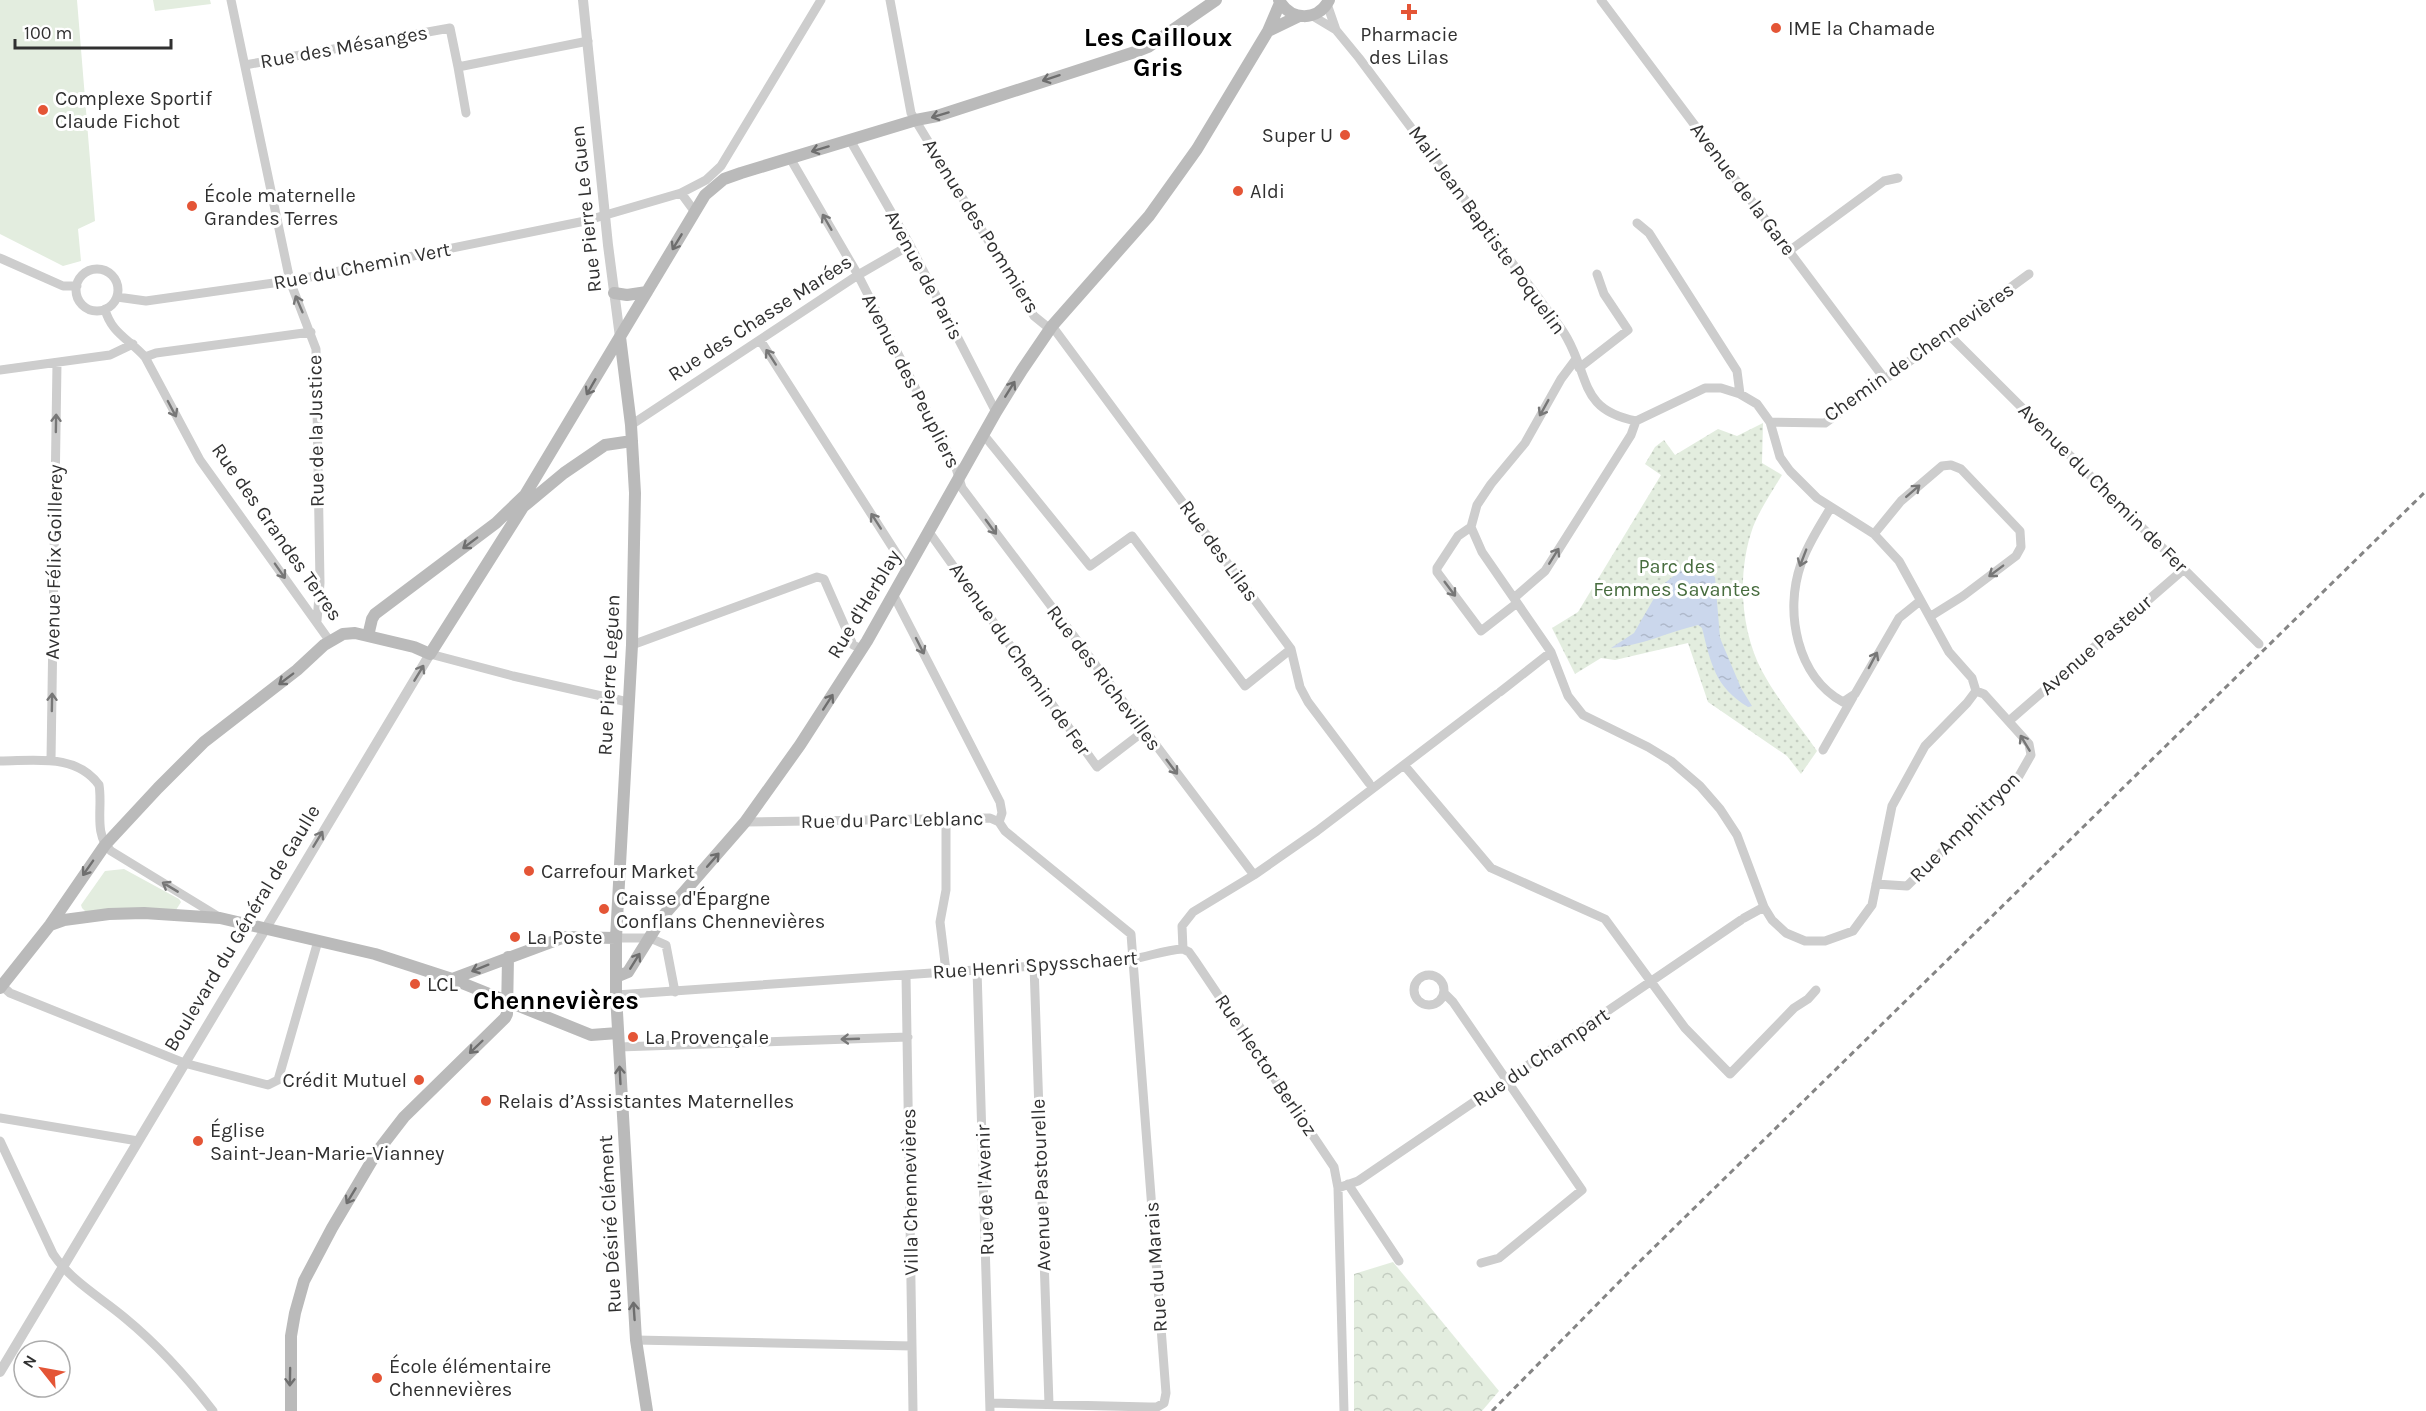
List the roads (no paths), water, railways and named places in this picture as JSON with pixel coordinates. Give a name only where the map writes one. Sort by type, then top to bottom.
[{"type":"main road","points":[[790,158],[916,120],[937,117],[1148,47],[1216,0]]},
{"type":"main road","points":[[1279,1],[1285,9],[1305,16]]},
{"type":"main road","name":"Rue d'Herblay","points":[[616,977],[628,972],[663,916],[746,822],[800,744],[862,649],[996,412],[1051,327],[1149,216],[1197,149],[1268,31],[1279,1]]},
{"type":"main road","points":[[1268,31],[1320,11],[1328,2]]},
{"type":"main road","name":"Boulevard du Général de Gaulle","points":[[430,654],[500,528],[519,506],[541,471],[695,212],[712,188],[724,179],[790,158]]},
{"type":"main road","points":[[614,293],[632,295],[647,292]]},
{"type":"main road","name":"Rue Pierre Le Guen","points":[[620,337],[631,419]]},
{"type":"main road","name":"Rue Pierre Leguen","points":[[616,994],[616,938],[632,645],[634,493],[631,419]]},
{"type":"main road","points":[[519,506],[605,446],[632,441]]},
{"type":"main road","points":[[541,471],[551,475],[564,473]]},
{"type":"main road","points":[[368,636],[375,614],[500,528]]},
{"type":"main road","name":"Rue des Grandes Terres","points":[[329,640],[349,633],[414,647],[430,654]]},
{"type":"main road","points":[[1,987],[50,925],[105,845],[204,742],[297,670],[329,640]]},
{"type":"main road","points":[[72,891],[72,905],[81,918]]},
{"type":"main road","points":[[50,925],[109,914],[220,918],[375,954],[452,979],[591,1035],[618,1033]]},
{"type":"main road","points":[[452,979],[565,937],[616,938]]},
{"type":"main road","points":[[291,1411],[291,1336],[299,1294],[307,1274],[377,1152],[415,1105],[505,1018],[508,957]]},
{"type":"main road","name":"Rue Désiré Clément","points":[[616,994],[636,1340],[647,1411]]},
{"type":"street","name":"Rue de la Justice","points":[[231,0],[290,281],[316,349],[320,594],[317,621]]},
{"type":"street","name":"Rue Pierre Le Guen","points":[[583,0],[620,337]]},
{"type":"street","name":"Rue du Chemin Vert","points":[[117,297],[146,301],[290,281],[585,221],[681,193],[706,180],[729,154],[821,0]]},
{"type":"street","name":"Avenue des Pommiers","points":[[890,0],[911,113],[1035,316],[1051,327]]},
{"type":"street","name":"Avenue de la Gare","points":[[1601,0],[1884,378]]},
{"type":"street","name":"Mail Jean Baptiste Poquelin","points":[[1328,2],[1336,30],[1567,338],[1589,392],[1601,408],[1617,417],[1636,421]]},
{"type":"street","name":"Mail Jean Baptiste Poquelin","points":[[1305,16],[1336,30]]},
{"type":"street","name":"Rue des Mésanges","points":[[245,65],[450,28],[458,67]]},
{"type":"street","points":[[466,113],[458,67],[588,41]]},
{"type":"street","name":"Avenue de Paris","points":[[850,140],[910,245],[996,412]]},
{"type":"street","name":"Avenue des Peupliers","points":[[790,158],[858,275],[956,468],[959,479]]},
{"type":"street","points":[[1789,251],[1884,181],[1898,178]]},
{"type":"street","points":[[681,193],[695,212]]},
{"type":"street","points":[[1636,223],[1649,234],[1737,371],[1740,394]]},
{"type":"street","name":"Rue des Chasse Marées","points":[[631,419],[760,340],[858,275],[910,245]]},
{"type":"street","points":[[0,258],[63,286],[76,286]]},
{"type":"street","points":[[103,269],[109,272],[117,284],[117,297],[105,309],[93,310],[78,299],[76,286],[89,270],[103,269]]},
{"type":"street","points":[[1597,274],[1604,294],[1628,330],[1578,364],[1561,379],[1525,443],[1477,505],[1471,527],[1482,552],[1551,652],[1568,696],[1582,715],[1648,747],[1671,761],[1700,786],[1720,809],[1737,835],[1764,907],[1772,920],[1786,933],[1805,941],[1825,942],[1853,931],[1872,905],[1892,806],[1925,746],[1967,704],[1976,691]]},
{"type":"street","name":"Chemin de Chennevières","points":[[1770,422],[1825,423],[2029,274]]},
{"type":"street","name":"Rue des Grandes Terres","points":[[105,309],[112,327],[145,357],[200,460],[329,640]]},
{"type":"street","name":"Rue des Lilas","points":[[1051,327],[1292,649],[1295,671],[1308,702],[1369,783]]},
{"type":"street","points":[[145,357],[311,332]]},
{"type":"street","name":"Avenue du Chemin de Fer","points":[[1947,333],[2259,644]]},
{"type":"street","points":[[760,340],[907,570]]},
{"type":"street","points":[[0,370],[110,355],[133,344]]},
{"type":"street","name":"Avenue Félix Goillerey","points":[[51,760],[57,363]]},
{"type":"street","points":[[1471,527],[1458,536],[1437,568],[1437,572],[1481,631],[1516,601],[1545,571],[1631,435],[1636,421],[1705,388],[1721,388],[1740,394],[1757,404],[1770,422]]},
{"type":"street","name":"Rue Amphitryon","points":[[1770,422],[1780,457],[1790,471],[1817,498],[1874,534],[1899,561],[1949,652],[1972,678],[1976,691],[1984,694],[2029,744],[2031,755],[2019,776],[1907,886],[1876,884]]},
{"type":"street","points":[[983,434],[1090,566],[1132,536],[1245,686],[1292,649]]},
{"type":"street","points":[[1874,534],[1901,501],[1942,466],[1951,465],[1961,470],[2020,531],[2021,547],[2016,555],[1964,596],[1931,616]]},
{"type":"street","name":"Rue des Richevilles","points":[[959,479],[968,497],[1254,875]]},
{"type":"street","points":[[1831,507],[1808,545],[1800,566],[1795,610],[1799,646],[1806,666],[1830,695],[1843,702],[1855,694]]},
{"type":"street","name":"Avenue du Chemin de Fer","points":[[929,532],[1097,767],[1144,731]]},
{"type":"street","name":"Avenue Pasteur","points":[[2009,721],[2184,569]]},
{"type":"street","points":[[632,645],[817,577],[824,579],[853,645],[862,649]]},
{"type":"street","points":[[300,600],[308,600],[320,594]]},
{"type":"street","name":"Rue du Parc Leblanc","points":[[746,822],[990,818],[999,822],[1002,813],[1000,802],[893,594]]},
{"type":"street","points":[[1823,750],[1899,618],[1920,601]]},
{"type":"street","points":[[1183,949],[1182,926],[1186,918],[1254,875],[1404,765],[1551,652]]},
{"type":"street","name":"Rue des Grandes Terres","points":[[430,654],[513,676],[628,702]]},
{"type":"street","name":"Boulevard du Général de Gaulle","points":[[0,1372],[430,654]]},
{"type":"street","points":[[0,761],[51,760],[74,765],[99,785],[100,816],[105,845],[111,851],[220,918]]},
{"type":"street","points":[[1404,765],[1491,868],[1605,920],[1685,1028],[1730,1074],[1794,1008],[1816,990]]},
{"type":"street","points":[[946,819],[946,890],[940,922],[946,971]]},
{"type":"street","points":[[999,822],[1005,831],[1127,928],[1131,934],[1133,959]]},
{"type":"street","points":[[183,915],[188,898]]},
{"type":"street","name":"Rue du Champart","points":[[1343,1186],[1358,1180],[1764,907]]},
{"type":"street","points":[[616,938],[650,938],[666,945],[675,992]]},
{"type":"street","points":[[1,987],[10,993],[184,1063],[268,1085],[278,1080],[318,940]]},
{"type":"street","name":"Rue Henri Spysschaert","points":[[616,994],[675,992],[1133,959],[1152,956],[1168,950],[1183,949]]},
{"type":"street","name":"Rue Hector Berlioz","points":[[1183,949],[1189,952],[1194,959],[1334,1167],[1343,1186],[1399,1261]]},
{"type":"street","name":"Rue du Marais","points":[[991,1407],[1049,1404],[1157,1407],[1164,1403],[1166,1393],[1133,959]]},
{"type":"street","name":"Avenue Pastourelle","points":[[1034,965],[1049,1404]]},
{"type":"street","name":"Rue de l'Avenir","points":[[977,969],[991,1407]]},
{"type":"street","name":"Villa Chennevières","points":[[906,975],[909,1037],[913,1411]]},
{"type":"street","points":[[1444,993],[1453,1002],[1582,1190],[1499,1258],[1481,1263]]},
{"type":"street","points":[[619,1047],[909,1037]]},
{"type":"street","points":[[0,1119],[138,1141]]},
{"type":"street","points":[[0,1142],[53,1254],[63,1269],[126,1319],[175,1363],[213,1411]]},
{"type":"street","points":[[377,1152],[417,1157]]},
{"type":"street","points":[[1343,1186],[1344,1411]]},
{"type":"street","points":[[636,1340],[912,1346]]},
{"type":"water","points":[[1689,564],[1698,564],[1715,577],[1720,638],[1741,688],[1752,706],[1748,707],[1737,699],[1721,683],[1708,653],[1702,628],[1698,625],[1633,645],[1611,648],[1634,633],[1661,586]]},
{"type":"railway","points":[[1492,1411],[1627,1274],[2426,491]]},
{"type":"place","name":"Pharmacie des Lilas","points":[[1409,12]]},
{"type":"place","name":"IME la Chamade","points":[[1776,28]]},
{"type":"place","name":"Complexe Sportif Claude Fichot","points":[[43,110]]},
{"type":"place","name":"Super U","points":[[1345,135]]},
{"type":"place","name":"Aldi","points":[[1238,191]]},
{"type":"place","name":"École maternelle Grandes Terres","points":[[192,206]]},
{"type":"place","name":"Carrefour Market","points":[[529,871]]},
{"type":"place","name":"Caisse d'Épargne Conflans Chennevières","points":[[604,909]]},
{"type":"place","name":"La Poste","points":[[515,937]]},
{"type":"place","name":"LCL","points":[[415,984]]},
{"type":"place","name":"La Provençale","points":[[633,1037]]},
{"type":"place","name":"Crédit Mutuel","points":[[419,1080]]},
{"type":"place","name":"Relais d’Assistantes Maternelles","points":[[486,1101]]},
{"type":"place","name":"Église Saint-Jean-Marie-Vianney","points":[[198,1141]]},
{"type":"place","name":"École élémentaire Chennevières","points":[[377,1378]]},
{"type":"district","name":"Les Cailloux Gris","points":[[1158,52]]},
{"type":"district","name":"Chennevières","points":[[556,1000]]},
{"type":"park label","name":"Parc des Femmes Savantes","points":[[1677,578]]}]
